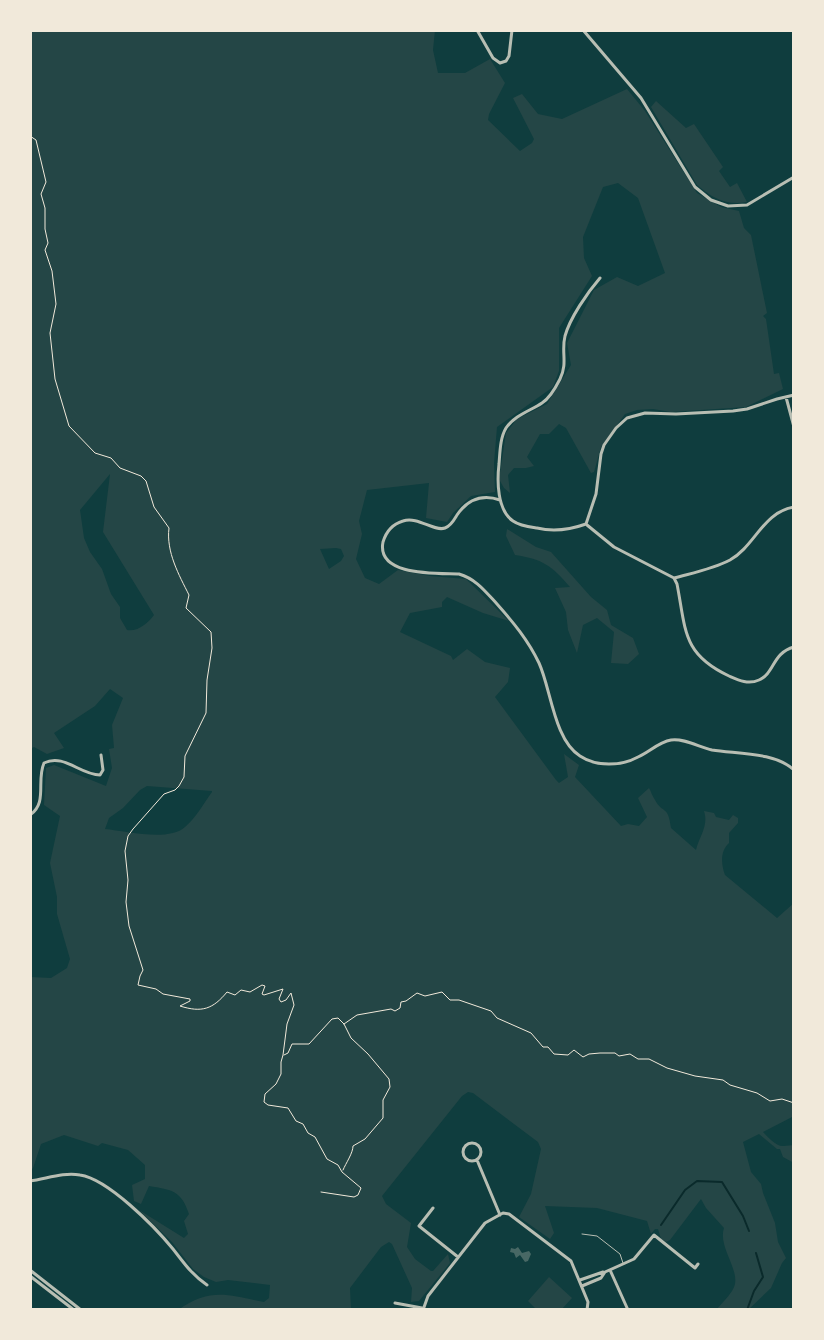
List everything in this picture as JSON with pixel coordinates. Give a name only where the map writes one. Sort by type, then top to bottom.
[{"type":"street","points":[[477,30],[493,58],[500,63],[509,56],[512,30]]},
{"type":"street","points":[[583,30],[641,98],[695,187],[711,200],[728,206],[747,205],[794,177]]},
{"type":"street","points":[[586,524],[565,530],[544,530],[517,523],[510,518],[500,500],[497,479],[505,429],[519,416],[544,402],[556,387],[565,367],[565,336],[590,289],[600,278]]},
{"type":"street","points":[[586,524],[596,494],[604,445],[627,418],[645,413],[733,411],[794,395]]},
{"type":"street","points":[[786,397],[794,427]]},
{"type":"street","points":[[500,500],[487,497],[468,502],[446,528],[439,529],[410,519],[402,521],[387,533],[383,552],[391,563],[402,570],[468,576],[516,624],[541,666],[548,697],[571,750],[589,761],[606,764],[626,762],[675,739],[711,750],[761,756],[788,764],[794,770]]},
{"type":"street","points":[[674,578],[732,559],[771,518],[794,507]]},
{"type":"street","points":[[586,524],[614,547],[674,578],[688,641],[694,652],[714,669],[741,682],[759,680],[783,651],[794,647]]},
{"type":"street","points":[[30,815],[40,805],[44,763],[60,761],[100,775],[103,770],[101,755]]},
{"type":"street","points":[[476,1143],[480,1147],[482,1153],[477,1160],[471,1161],[465,1157],[467,1144],[476,1143]]},
{"type":"street","points":[[477,1160],[500,1215]]},
{"type":"street","points":[[30,1181],[71,1174],[101,1183],[138,1213],[194,1275],[207,1285]]},
{"type":"street","points":[[433,1208],[419,1226],[458,1257]]},
{"type":"street","points":[[395,1303],[423,1309],[428,1296],[485,1223],[509,1214],[571,1261],[588,1302],[587,1310]]},
{"type":"street","points":[[582,1286],[636,1257],[654,1235],[695,1268],[698,1264]]},
{"type":"street","points":[[610,1269],[628,1310]]},
{"type":"street","points":[[30,1270],[74,1310]]},
{"type":"street","points":[[580,1280],[605,1272]]},
{"type":"street","points":[[30,1276],[81,1310]]},
{"type":"lane","points":[[582,1234],[597,1236],[620,1254],[623,1263]]},
{"type":"path","points":[[30,136],[36,140],[46,182],[41,194],[48,243],[45,250],[52,271],[56,304],[50,333],[55,379],[69,426],[95,453],[111,458],[120,468],[146,481],[154,507],[169,528],[171,555],[189,595],[186,608],[211,632],[206,713],[185,756],[184,777],[175,790],[164,794],[133,829],[126,844],[129,926],[143,970],[138,985],[190,999],[180,1006],[193,1010],[213,1005],[227,992],[235,995],[241,990],[250,992],[262,985],[265,986],[262,994],[283,989],[279,999],[281,1002],[291,993],[294,1005],[287,1024],[279,1080],[265,1094],[264,1102],[288,1108],[296,1121],[315,1137],[327,1159],[338,1165],[361,1188],[354,1197],[321,1192]]},
{"type":"path","points":[[344,1024],[357,1015],[391,1009],[395,1011],[400,1008],[401,1002],[417,993],[425,996],[442,992],[450,1000],[491,1011],[497,1018],[531,1033],[554,1054],[568,1055],[574,1050],[583,1057],[600,1053],[630,1054],[695,1076],[723,1080],[770,1101],[782,1099],[794,1103]]},
{"type":"path","points":[[283,1055],[288,1053],[292,1044],[309,1044],[332,1019],[338,1018],[351,1038],[387,1075],[390,1087],[383,1100],[383,1118],[365,1139],[353,1146],[342,1172]]},
{"type":"shaded area","points":[[30,30],[435,30],[433,50],[438,73],[465,73],[490,59],[505,83],[488,120],[520,151],[534,139],[513,98],[522,94],[538,114],[562,119],[627,89],[645,111],[697,193],[721,207],[739,211],[744,228],[751,235],[767,313],[763,316],[774,374],[779,373],[783,389],[746,407],[671,412],[653,409],[625,414],[601,447],[594,472],[591,473],[566,428],[559,424],[549,434],[540,434],[527,457],[534,466],[514,468],[508,475],[510,493],[504,488],[499,479],[506,433],[517,419],[547,404],[571,365],[567,343],[594,290],[617,277],[638,286],[665,273],[638,198],[618,183],[603,187],[583,237],[584,258],[592,276],[559,328],[559,371],[553,387],[497,427],[495,492],[471,496],[447,522],[426,518],[429,483],[367,490],[359,521],[362,534],[356,559],[365,578],[379,584],[398,570],[466,579],[509,621],[447,597],[442,607],[410,613],[400,632],[451,656],[453,660],[467,649],[485,662],[510,668],[508,682],[495,697],[556,780],[559,783],[568,777],[564,754],[579,765],[575,777],[621,826],[639,826],[647,817],[638,798],[649,788],[658,805],[667,813],[671,828],[696,850],[704,827],[704,811],[729,820],[733,815],[738,818],[738,823],[729,833],[729,843],[723,854],[725,875],[777,918],[794,903],[794,1116],[763,1132],[778,1145],[794,1145],[794,1163],[759,1134],[743,1142],[751,1172],[761,1184],[775,1223],[778,1242],[786,1258],[771,1288],[748,1310],[716,1310],[732,1291],[735,1277],[724,1242],[724,1228],[701,1199],[666,1242],[661,1239],[658,1229],[651,1234],[647,1221],[597,1208],[545,1206],[554,1233],[550,1239],[519,1217],[531,1194],[541,1149],[538,1142],[468,1092],[382,1196],[386,1204],[411,1223],[407,1247],[415,1259],[433,1271],[448,1254],[450,1263],[419,1301],[411,1302],[412,1288],[389,1242],[381,1247],[350,1288],[351,1310],[178,1310],[200,1298],[220,1295],[264,1302],[269,1298],[270,1285],[228,1280],[216,1282],[193,1269],[172,1242],[139,1210],[184,1238],[188,1234],[184,1221],[189,1214],[183,1200],[175,1192],[149,1186],[141,1204],[134,1201],[132,1185],[145,1179],[145,1165],[128,1150],[102,1143],[98,1146],[64,1135],[41,1144],[30,1171],[30,977],[51,978],[67,968],[70,959],[57,914],[50,863],[60,816],[44,805],[46,768],[54,765],[106,786],[112,768],[109,749],[114,748],[112,725],[123,698],[110,689],[95,706],[54,733],[64,748],[47,754],[34,747],[30,749]],"holes":[[[110,474],[103,532],[154,615],[135,630],[127,630],[120,618],[120,607],[84,538],[80,510]],[[320,549],[341,549],[344,556],[329,569]],[[147,786],[212,792],[193,819],[178,831],[158,835],[105,829],[109,818]]]},
{"type":"shaded area","points":[[656,101],[686,128],[694,124],[723,167],[719,171],[730,187],[737,183],[747,202],[720,200],[697,185],[651,107]]},
{"type":"shaded area","points":[[507,529],[536,547],[551,552],[591,597],[607,610],[611,625],[633,638],[639,654],[628,664],[611,663],[614,632],[597,618],[583,625],[577,653],[568,630],[566,612],[555,588],[570,587],[546,565],[515,555],[506,536]]},
{"type":"shaded area","points":[[549,1277],[572,1298],[561,1310],[537,1310],[528,1301]]},
{"type":"building","points":[[518,1247],[522,1253],[529,1251],[528,1261],[525,1262],[520,1255],[516,1258],[510,1252],[511,1248]]},
{"type":"waterway","points":[[661,1225],[685,1190],[697,1181],[722,1182],[749,1231]]},
{"type":"waterway","points":[[747,1310],[763,1277],[756,1253]]}]
